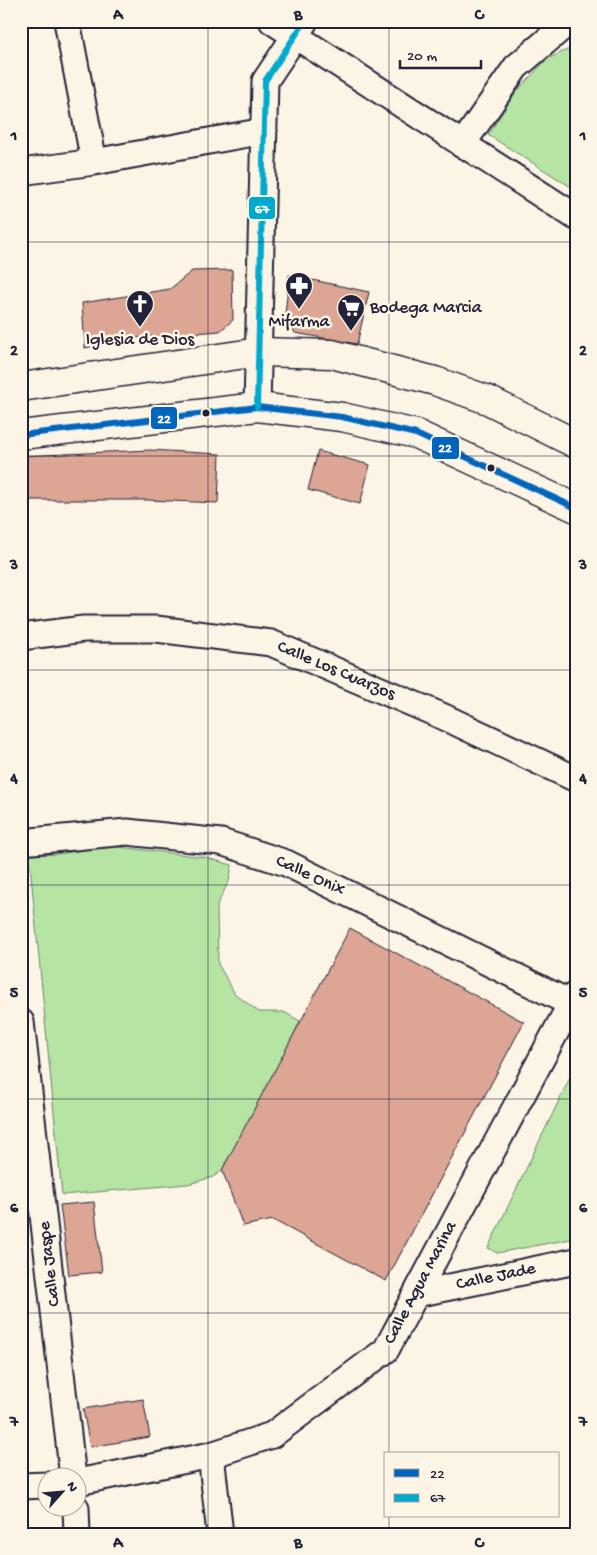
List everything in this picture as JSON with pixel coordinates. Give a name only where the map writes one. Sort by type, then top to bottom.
[{"type":"main road","points":[[21,387],[258,352],[332,354],[435,381],[488,400],[576,444]]},
{"type":"main road","points":[[21,435],[257,407],[342,417],[416,434],[576,508]]},
{"type":"street","points":[[67,21],[94,162]]},
{"type":"street","points":[[272,21],[299,29],[462,145],[576,217]]},
{"type":"street","points":[[462,145],[516,67],[564,25],[576,22]]},
{"type":"street","points":[[257,407],[265,81],[299,29]]},
{"type":"street","points":[[21,172],[94,162],[264,131]]},
{"type":"street","name":"Calle Los Cuarzos","points":[[21,637],[84,629],[156,629],[271,643],[444,717],[576,779]]},
{"type":"street","name":"Calle Onix","points":[[21,842],[127,832],[221,842],[286,863],[574,1001]]},
{"type":"street","name":"Calle Agua Marina","points":[[88,1480],[211,1455],[272,1435],[386,1350],[574,1001]]},
{"type":"street","name":"Calle Jaspe","points":[[21,1022],[72,1468]]},
{"type":"street","name":"Calle Jade","points":[[416,1294],[576,1260]]},
{"type":"street","points":[[211,1455],[220,1534]]},
{"type":"street","points":[[21,1486],[38,1485]]},
{"type":"street","points":[[76,1518],[77,1534]]},
{"type":"green space","points":[[576,46],[576,190],[488,135],[515,93],[547,59]]},
{"type":"green space","points":[[110,846],[204,857],[232,865],[229,881],[217,905],[218,964],[235,994],[259,1012],[284,1012],[300,1021],[246,1140],[229,1166],[213,1177],[188,1184],[62,1195],[29,855],[58,854]]},
{"type":"green space","points":[[576,1065],[576,1238],[497,1253],[488,1248]]},
{"type":"building","points":[[232,270],[233,320],[220,331],[134,338],[85,348],[82,303],[170,289],[192,271]]},
{"type":"building","points":[[289,275],[369,292],[357,344],[295,333],[285,315]]},
{"type":"building","points":[[150,450],[220,454],[218,503],[148,500],[21,500],[21,456]]},
{"type":"building","points":[[318,451],[370,465],[360,504],[308,490]]},
{"type":"building","points":[[350,928],[524,1022],[386,1281],[273,1220],[243,1226],[222,1170]]},
{"type":"building","points":[[94,1202],[102,1272],[69,1275],[60,1205]]},
{"type":"building","points":[[143,1399],[150,1437],[90,1447],[83,1409]]},
{"type":"transit line","name":"67","points":[[257,407],[265,81],[305,21]]},
{"type":"transit line","name":"22","points":[[21,435],[257,407],[342,417],[416,434],[576,508]]},
{"type":"place","name":"Mifarma","points":[[299,310]]},
{"type":"place","name":"Iglesia de Dios","points":[[140,328]]},
{"type":"place","name":"Bodega Marcia","points":[[351,332]]}]
